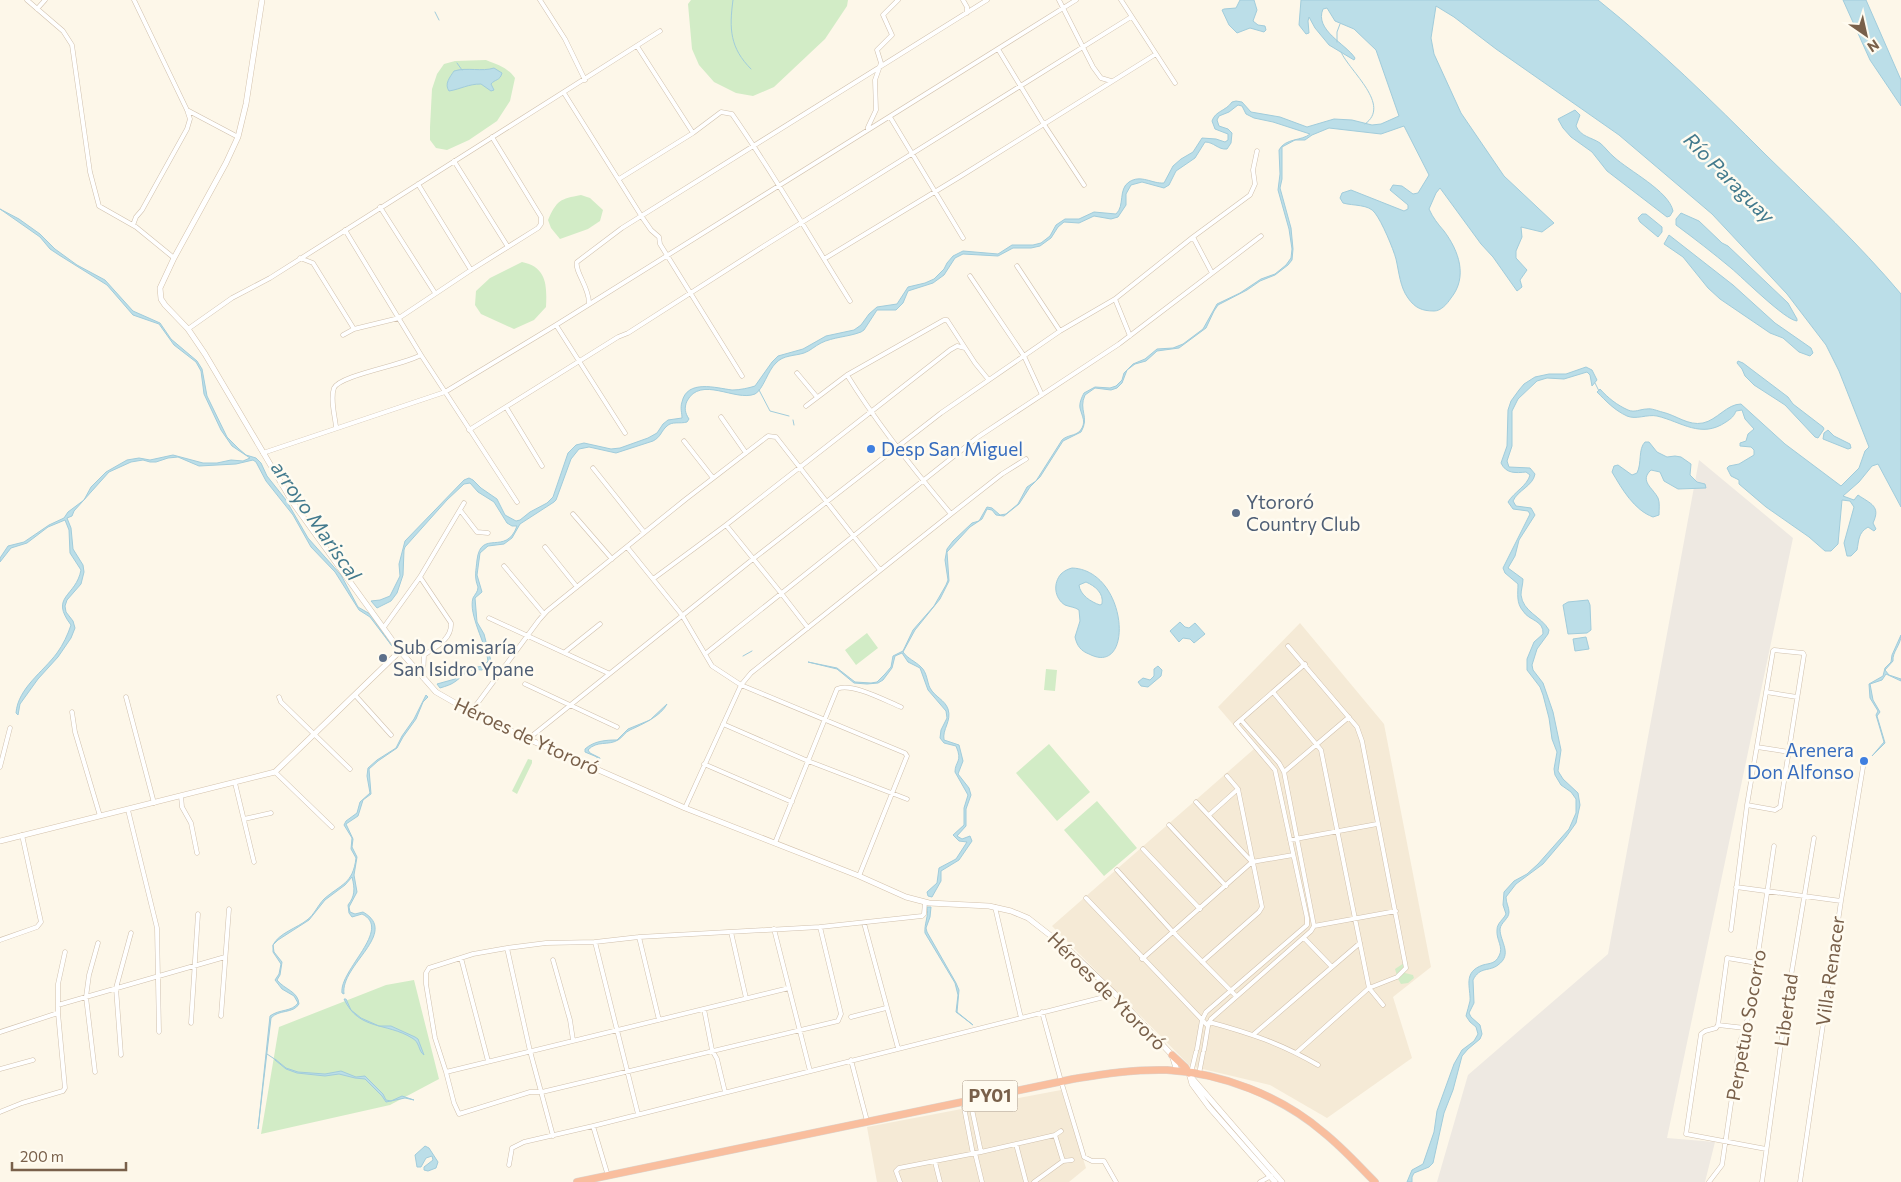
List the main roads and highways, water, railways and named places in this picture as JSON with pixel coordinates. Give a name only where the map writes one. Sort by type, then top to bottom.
[{"type":"highway","points":[[1165,1070],[1170,1063],[1170,1054]]},
{"type":"highway","points":[[1170,1054],[1192,1074]]},
{"type":"highway","name":"PY01","points":[[578,1182],[1061,1081],[1117,1072],[1165,1070],[1244,1086],[1275,1100],[1322,1131],[1375,1182]]},
{"type":"main road","name":"Héroes de Ytororó","points":[[262,0],[246,104],[238,137],[226,163],[174,258],[160,288],[160,294],[169,310],[188,329],[205,354],[299,511],[400,651],[422,678],[443,697],[528,739],[685,808],[859,876],[906,897],[927,903],[972,904],[995,907],[1022,915],[1041,927],[1075,955],[1114,993],[1170,1054],[1177,1071]]},
{"type":"main road","points":[[0,841],[275,772],[400,651]]},
{"type":"main road","points":[[1192,1074],[1195,1085],[1273,1175],[1282,1182]]},
{"type":"main road","points":[[1273,1175],[1275,1182]]},
{"type":"water","points":[[1240,0],[1254,0],[1257,10],[1253,21],[1258,25],[1265,26],[1266,30],[1264,32],[1250,28],[1237,33],[1229,25],[1222,10],[1236,8]]},
{"type":"water","name":"Río Paraguay","points":[[1301,0],[1598,0],[1642,37],[1705,95],[1835,223],[1901,294],[1901,507],[1878,464],[1872,466],[1859,482],[1843,496],[1854,500],[1858,495],[1871,503],[1876,513],[1873,523],[1876,529],[1874,531],[1868,527],[1865,529],[1860,537],[1857,550],[1851,556],[1847,556],[1844,543],[1854,507],[1850,501],[1842,500],[1838,544],[1831,551],[1825,551],[1809,537],[1766,507],[1739,484],[1739,480],[1731,476],[1727,468],[1729,466],[1739,464],[1754,455],[1754,450],[1751,447],[1740,446],[1740,443],[1746,441],[1748,434],[1754,429],[1745,419],[1742,410],[1736,411],[1734,416],[1717,427],[1700,429],[1657,416],[1627,416],[1614,408],[1597,392],[1600,389],[1616,404],[1631,411],[1652,409],[1687,422],[1698,424],[1713,419],[1731,407],[1741,404],[1785,444],[1841,486],[1859,468],[1865,451],[1869,447],[1839,371],[1826,345],[1787,294],[1712,214],[1619,135],[1436,6],[1431,38],[1434,54],[1461,113],[1504,176],[1554,223],[1542,232],[1521,227],[1522,237],[1516,251],[1516,258],[1527,270],[1520,280],[1522,287],[1517,291],[1440,188],[1429,209],[1454,247],[1460,264],[1459,281],[1456,290],[1446,305],[1437,311],[1422,310],[1413,304],[1403,289],[1396,259],[1378,217],[1369,208],[1343,203],[1340,198],[1342,193],[1351,190],[1404,211],[1408,209],[1408,205],[1390,190],[1393,185],[1402,186],[1413,194],[1418,193],[1429,175],[1404,126],[1381,134],[1329,128],[1305,140],[1296,140],[1310,134],[1254,118],[1246,114],[1242,106],[1238,105],[1229,112],[1219,116],[1217,120],[1219,126],[1228,129],[1232,133],[1231,143],[1227,149],[1205,142],[1195,158],[1176,171],[1169,185],[1164,188],[1142,182],[1131,185],[1126,194],[1126,205],[1118,217],[1111,219],[1094,216],[1079,223],[1064,222],[1058,227],[1051,238],[1040,246],[1013,248],[998,256],[963,254],[955,258],[944,275],[933,283],[908,291],[903,303],[896,310],[877,310],[861,332],[826,341],[806,352],[779,360],[755,394],[747,396],[709,389],[701,390],[693,394],[687,401],[685,410],[689,419],[687,422],[669,424],[658,438],[653,441],[616,453],[589,447],[579,449],[571,459],[556,500],[520,524],[512,538],[504,544],[488,546],[480,553],[477,575],[482,592],[475,598],[477,622],[484,634],[491,661],[482,670],[470,670],[452,684],[440,688],[437,684],[455,679],[465,669],[483,666],[488,661],[472,605],[473,598],[478,589],[476,577],[477,560],[479,551],[483,546],[507,540],[517,526],[507,523],[494,502],[478,492],[470,483],[464,484],[405,547],[403,575],[397,593],[391,601],[377,608],[371,601],[390,596],[400,576],[399,564],[405,541],[464,480],[469,478],[473,480],[497,499],[505,515],[516,521],[520,520],[553,497],[568,453],[576,445],[584,443],[611,449],[620,448],[657,433],[668,420],[682,418],[682,402],[690,390],[710,387],[732,390],[755,386],[778,356],[803,349],[826,336],[854,330],[877,307],[897,304],[908,287],[934,279],[953,256],[963,251],[998,254],[1012,245],[1041,243],[1050,236],[1056,225],[1065,219],[1079,219],[1094,212],[1116,214],[1119,211],[1124,189],[1129,182],[1142,179],[1164,183],[1173,166],[1193,152],[1202,138],[1225,142],[1228,140],[1228,134],[1215,129],[1212,121],[1216,115],[1232,102],[1242,102],[1251,112],[1280,117],[1307,127],[1334,119],[1352,120],[1372,125],[1381,124],[1399,116],[1376,50],[1354,29],[1335,21],[1327,8],[1323,9],[1321,17],[1323,24],[1332,36],[1351,53],[1355,58],[1354,60],[1329,45],[1315,28],[1309,17],[1309,33],[1306,34],[1299,25]]},
{"type":"water","points":[[1843,0],[1866,0],[1901,80],[1901,106],[1870,60]]},
{"type":"water","points":[[494,68],[502,73],[491,84],[494,90],[491,91],[481,84],[449,91],[448,81],[454,71]]},
{"type":"water","points":[[1575,110],[1580,115],[1576,126],[1578,130],[1600,143],[1621,163],[1657,189],[1670,204],[1673,211],[1670,216],[1667,217],[1607,171],[1592,152],[1571,137],[1558,119]]},
{"type":"water","points":[[1294,141],[1282,147],[1282,179],[1280,188],[1291,228],[1293,249],[1292,260],[1275,275],[1260,281],[1247,290],[1218,305],[1206,328],[1179,348],[1157,351],[1146,361],[1135,364],[1127,370],[1133,364],[1145,359],[1157,349],[1173,348],[1183,344],[1203,329],[1217,304],[1240,293],[1261,279],[1275,274],[1286,265],[1291,258],[1292,249],[1289,229],[1278,190],[1280,174],[1279,150],[1285,143]]},
{"type":"water","points":[[0,209],[19,219],[40,234],[55,249],[77,265],[105,280],[133,311],[160,323],[171,339],[197,361],[202,369],[207,396],[227,437],[246,455],[256,458],[261,463],[267,476],[286,500],[308,538],[341,575],[358,607],[370,614],[392,646],[370,617],[359,610],[335,572],[311,547],[293,515],[266,481],[253,460],[236,464],[199,466],[178,457],[156,462],[143,460],[131,462],[109,472],[84,500],[91,487],[106,472],[127,460],[139,458],[150,460],[173,455],[203,463],[217,463],[231,460],[243,461],[250,458],[232,446],[221,430],[204,394],[201,371],[196,362],[174,345],[159,324],[133,315],[107,285],[50,249],[40,237]]},
{"type":"water","points":[[1681,213],[1699,221],[1722,243],[1728,246],[1788,303],[1797,321],[1783,314],[1731,268],[1676,225],[1676,219]]},
{"type":"water","points":[[1642,214],[1646,214],[1662,227],[1662,232],[1658,237],[1640,222],[1638,218]]},
{"type":"water","points":[[1669,235],[1733,285],[1775,323],[1811,348],[1813,353],[1810,356],[1799,352],[1783,338],[1770,333],[1720,299],[1708,288],[1683,257],[1664,244]]},
{"type":"water","points":[[1738,361],[1788,397],[1793,404],[1823,427],[1824,429],[1818,438],[1785,405],[1754,385],[1745,376],[1737,363]]},
{"type":"water","points":[[1586,367],[1592,370],[1597,380],[1592,386],[1590,375],[1587,372],[1564,379],[1547,378],[1537,381],[1518,399],[1512,411],[1512,446],[1507,461],[1509,467],[1530,468],[1535,474],[1531,482],[1513,501],[1516,506],[1531,508],[1535,515],[1519,540],[1515,556],[1508,568],[1523,579],[1521,595],[1525,606],[1549,630],[1537,649],[1532,665],[1533,670],[1543,683],[1553,712],[1561,750],[1558,771],[1563,779],[1578,793],[1580,805],[1576,823],[1566,837],[1543,864],[1516,884],[1506,897],[1509,914],[1500,929],[1505,948],[1505,957],[1498,965],[1482,971],[1473,980],[1474,1003],[1469,1013],[1480,1025],[1482,1034],[1480,1039],[1462,1056],[1453,1090],[1444,1113],[1433,1163],[1429,1167],[1414,1173],[1412,1182],[1407,1182],[1412,1170],[1423,1164],[1434,1132],[1437,1111],[1454,1064],[1462,1050],[1474,1041],[1478,1034],[1476,1027],[1466,1016],[1470,1001],[1469,981],[1472,972],[1476,968],[1494,962],[1500,953],[1497,928],[1506,914],[1503,905],[1504,892],[1514,881],[1527,874],[1538,864],[1569,829],[1576,813],[1576,799],[1571,792],[1561,785],[1555,775],[1554,769],[1557,752],[1552,739],[1543,695],[1540,687],[1527,670],[1527,659],[1534,642],[1543,634],[1543,629],[1519,605],[1518,584],[1505,573],[1503,568],[1530,514],[1528,511],[1513,509],[1508,502],[1530,475],[1526,472],[1508,471],[1501,463],[1507,446],[1508,410],[1511,401],[1524,384],[1535,377],[1549,374],[1566,374]]},
{"type":"water","points":[[1127,370],[1122,383],[1117,388],[1111,390],[1095,388],[1085,395],[1083,400],[1084,422],[1080,404],[1084,393],[1095,387],[1110,388],[1116,386],[1122,380]]},
{"type":"water","points":[[1084,422],[1081,432],[1063,441],[1036,481],[1062,440],[1080,431]]},
{"type":"water","points":[[1828,430],[1834,436],[1850,444],[1851,448],[1848,449],[1823,439],[1824,433]]},
{"type":"water","points":[[1645,442],[1649,442],[1657,452],[1667,457],[1681,457],[1691,464],[1690,475],[1697,482],[1705,484],[1706,488],[1678,489],[1664,481],[1660,472],[1651,470],[1646,478],[1659,500],[1659,515],[1653,517],[1646,514],[1629,498],[1612,472],[1614,466],[1618,465],[1632,475],[1637,473]]},
{"type":"water","points":[[1036,481],[1019,504],[1004,516],[996,515],[992,510],[987,509],[979,521],[987,507],[992,508],[1000,515],[1006,514],[1018,504],[1027,487]]},
{"type":"water","points":[[84,500],[72,516],[67,518],[71,528],[73,549],[83,565],[84,572],[81,584],[67,600],[65,606],[66,612],[73,621],[75,628],[71,638],[58,657],[38,679],[20,704],[18,715],[16,713],[21,696],[57,653],[67,636],[71,625],[65,615],[63,602],[78,579],[81,570],[70,553],[69,530],[65,520],[48,527],[27,543],[11,548],[0,562],[0,558],[8,546],[24,542],[49,525],[64,518],[68,512]]},
{"type":"water","points":[[979,521],[970,527],[947,552],[949,581],[940,599],[915,630],[903,652],[923,669],[930,688],[947,706],[949,717],[944,732],[944,740],[959,745],[963,761],[958,774],[969,788],[971,795],[966,809],[966,826],[957,836],[962,839],[970,836],[972,841],[959,860],[941,871],[941,881],[932,897],[928,896],[927,892],[937,883],[939,868],[956,859],[967,842],[959,841],[953,835],[964,825],[964,808],[968,795],[955,772],[959,758],[956,746],[944,743],[940,738],[941,730],[947,718],[946,711],[928,690],[920,668],[908,662],[902,653],[895,656],[892,668],[883,680],[878,683],[854,683],[837,669],[808,662],[837,668],[855,682],[877,682],[891,667],[893,656],[903,651],[913,630],[934,606],[946,585],[948,580],[945,560],[947,549],[972,523]]},
{"type":"water","points":[[1072,568],[1091,573],[1105,586],[1114,602],[1119,621],[1119,638],[1114,651],[1104,657],[1089,654],[1080,648],[1075,637],[1080,621],[1079,610],[1065,605],[1057,594],[1058,578],[1063,572]],"holes":[[[1086,582],[1100,593],[1102,604],[1093,602],[1081,592],[1079,585]]]},
{"type":"water","points":[[1588,600],[1591,630],[1587,633],[1568,634],[1563,605],[1568,602]]},
{"type":"water","points":[[1180,622],[1189,628],[1195,623],[1205,634],[1194,643],[1190,639],[1183,638],[1179,642],[1170,631]]},
{"type":"water","points":[[1901,635],[1893,661],[1885,670],[1889,675],[1901,679],[1901,681],[1886,674],[1882,680],[1870,684],[1873,700],[1880,712],[1877,716],[1885,743],[1872,756],[1884,742],[1876,715],[1878,711],[1870,698],[1869,684],[1883,676],[1885,668],[1891,662]]},
{"type":"water","points":[[1586,637],[1589,649],[1575,651],[1573,639]]},
{"type":"water","points":[[1158,666],[1162,670],[1161,676],[1148,687],[1141,686],[1138,682],[1143,678],[1150,680],[1154,676],[1154,669]]},
{"type":"water","points":[[426,695],[428,697],[423,702],[416,719],[397,748],[369,769],[371,794],[363,800],[358,816],[346,824],[353,839],[352,847],[357,857],[354,875],[357,892],[349,907],[350,912],[355,914],[363,912],[373,920],[375,930],[372,940],[350,972],[345,983],[344,994],[342,993],[343,984],[348,973],[369,940],[372,929],[370,921],[362,914],[352,917],[349,913],[348,905],[354,892],[352,877],[345,885],[325,900],[309,920],[273,945],[284,934],[309,918],[324,899],[349,878],[356,858],[351,849],[352,838],[344,825],[346,821],[357,813],[360,802],[370,793],[367,776],[368,768],[396,748]]},
{"type":"water","points":[[667,704],[661,712],[650,720]]},
{"type":"water","points":[[649,720],[628,731],[618,740],[614,742],[591,747],[588,750],[590,753],[600,758],[598,765],[597,757],[585,752],[585,749],[592,744],[617,740],[628,729]]},
{"type":"water","points":[[927,907],[931,907],[926,928],[927,932],[959,990],[957,1012],[973,1025],[956,1012],[958,995],[955,983],[925,933]]},
{"type":"water","points":[[273,945],[274,952],[282,962],[280,975],[277,980],[294,993],[299,1004],[293,1009],[278,1013],[271,1018],[258,1129],[270,1016],[277,1012],[292,1008],[298,1003],[294,996],[282,989],[275,980],[279,974],[281,964],[273,952]]},
{"type":"water","points":[[351,1010],[361,1018],[379,1026],[365,1021],[357,1016]]},
{"type":"water","points":[[379,1026],[391,1026],[415,1037],[418,1039],[424,1055],[412,1038]]},
{"type":"water","points":[[275,1059],[286,1068],[298,1072],[325,1074],[341,1071],[356,1077],[365,1076],[383,1094],[386,1100],[391,1101],[386,1102],[365,1079],[339,1074],[325,1076],[297,1073],[286,1069]]},
{"type":"water","points":[[402,1096],[414,1100],[405,1098],[391,1101]]},
{"type":"water","points":[[425,1146],[429,1148],[438,1162],[436,1168],[428,1171],[424,1170],[424,1167],[433,1160],[432,1156],[426,1158],[421,1167],[417,1167],[415,1155]]},
{"type":"waterway","points":[[733,0],[731,29],[735,46],[751,69]]},
{"type":"waterway","points":[[435,12],[439,20]]},
{"type":"waterway","name":"arroyo Mariscal","points":[[1337,42],[1337,32],[1340,24]]},
{"type":"waterway","name":"arroyo Mariscal","points":[[1341,52],[1372,98],[1374,108],[1372,116],[1365,124]]},
{"type":"waterway","points":[[457,63],[462,70]]},
{"type":"waterway","points":[[1595,383],[1599,391]]},
{"type":"waterway","points":[[759,390],[770,411],[789,416]]},
{"type":"waterway","points":[[793,420],[794,425]]},
{"type":"waterway","points":[[743,656],[752,651]]},
{"type":"waterway","points":[[267,1054],[276,1060]]},
{"type":"place","name":"Desp San Miguel","points":[[871,449]]},
{"type":"place","name":"Ytororó Country Club","points":[[1236,513]]},
{"type":"place","name":"Sub Comisaría San Isidro Ypane","points":[[383,658]]},
{"type":"place","name":"Arenera Don Alfonso","points":[[1864,761]]}]
